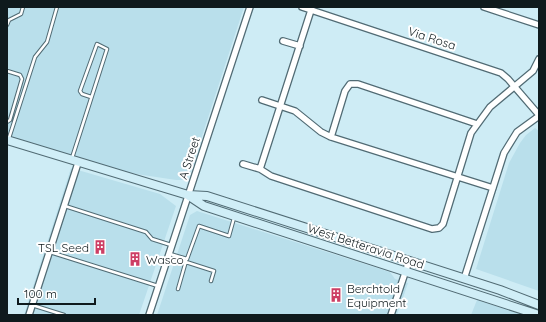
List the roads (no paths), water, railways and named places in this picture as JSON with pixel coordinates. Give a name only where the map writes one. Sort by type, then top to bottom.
[{"type":"street","name":"A Street","points":[[149,315],[250,7]]},
{"type":"street","name":"Via Rosa","points":[[302,7],[312,9],[501,73],[515,86],[539,115]]},
{"type":"street","points":[[484,7],[539,25]]},
{"type":"street","points":[[260,169],[312,9]]},
{"type":"street","points":[[283,41],[300,46]]},
{"type":"street","points":[[243,164],[260,169],[271,176],[432,229],[439,228],[443,224],[471,133],[490,107],[533,71],[539,59]]},
{"type":"street","points":[[331,137],[345,91],[350,84],[358,84],[477,124]]},
{"type":"street","points":[[262,100],[295,111],[320,132],[331,137],[493,188]]},
{"type":"street","points":[[464,279],[504,153],[510,141],[517,132],[539,115]]},
{"type":"street","name":"West Betteravia Road","points":[[8,140],[74,162],[188,195],[207,196],[464,279],[539,305]]},
{"type":"street","points":[[29,315],[64,205],[74,162]]},
{"type":"street","name":"West Betteravia Road","points":[[188,195],[204,206],[535,314]]},
{"type":"street","points":[[391,315],[409,261]]},
{"type":"lane","points":[[7,25],[9,20],[21,14],[23,7]]},
{"type":"lane","points":[[8,140],[35,57],[46,42],[58,7]]},
{"type":"lane","points":[[74,162],[107,49],[97,44],[80,91],[82,94],[92,97]]},
{"type":"lane","points":[[7,71],[22,78],[10,120],[7,122]]},
{"type":"lane","points":[[64,205],[146,232],[152,239],[172,245]]},
{"type":"lane","points":[[178,289],[186,260],[199,226],[229,236],[235,216]]},
{"type":"lane","points":[[49,251],[158,286]]},
{"type":"lane","points":[[169,254],[214,271],[211,281]]},
{"type":"lane","points":[[32,305],[64,315]]},
{"type":"place","name":"TSL Seed","points":[[100,247]]},
{"type":"place","name":"Wasco","points":[[135,259]]},
{"type":"place","name":"Berchtold Equipment","points":[[336,295]]}]
